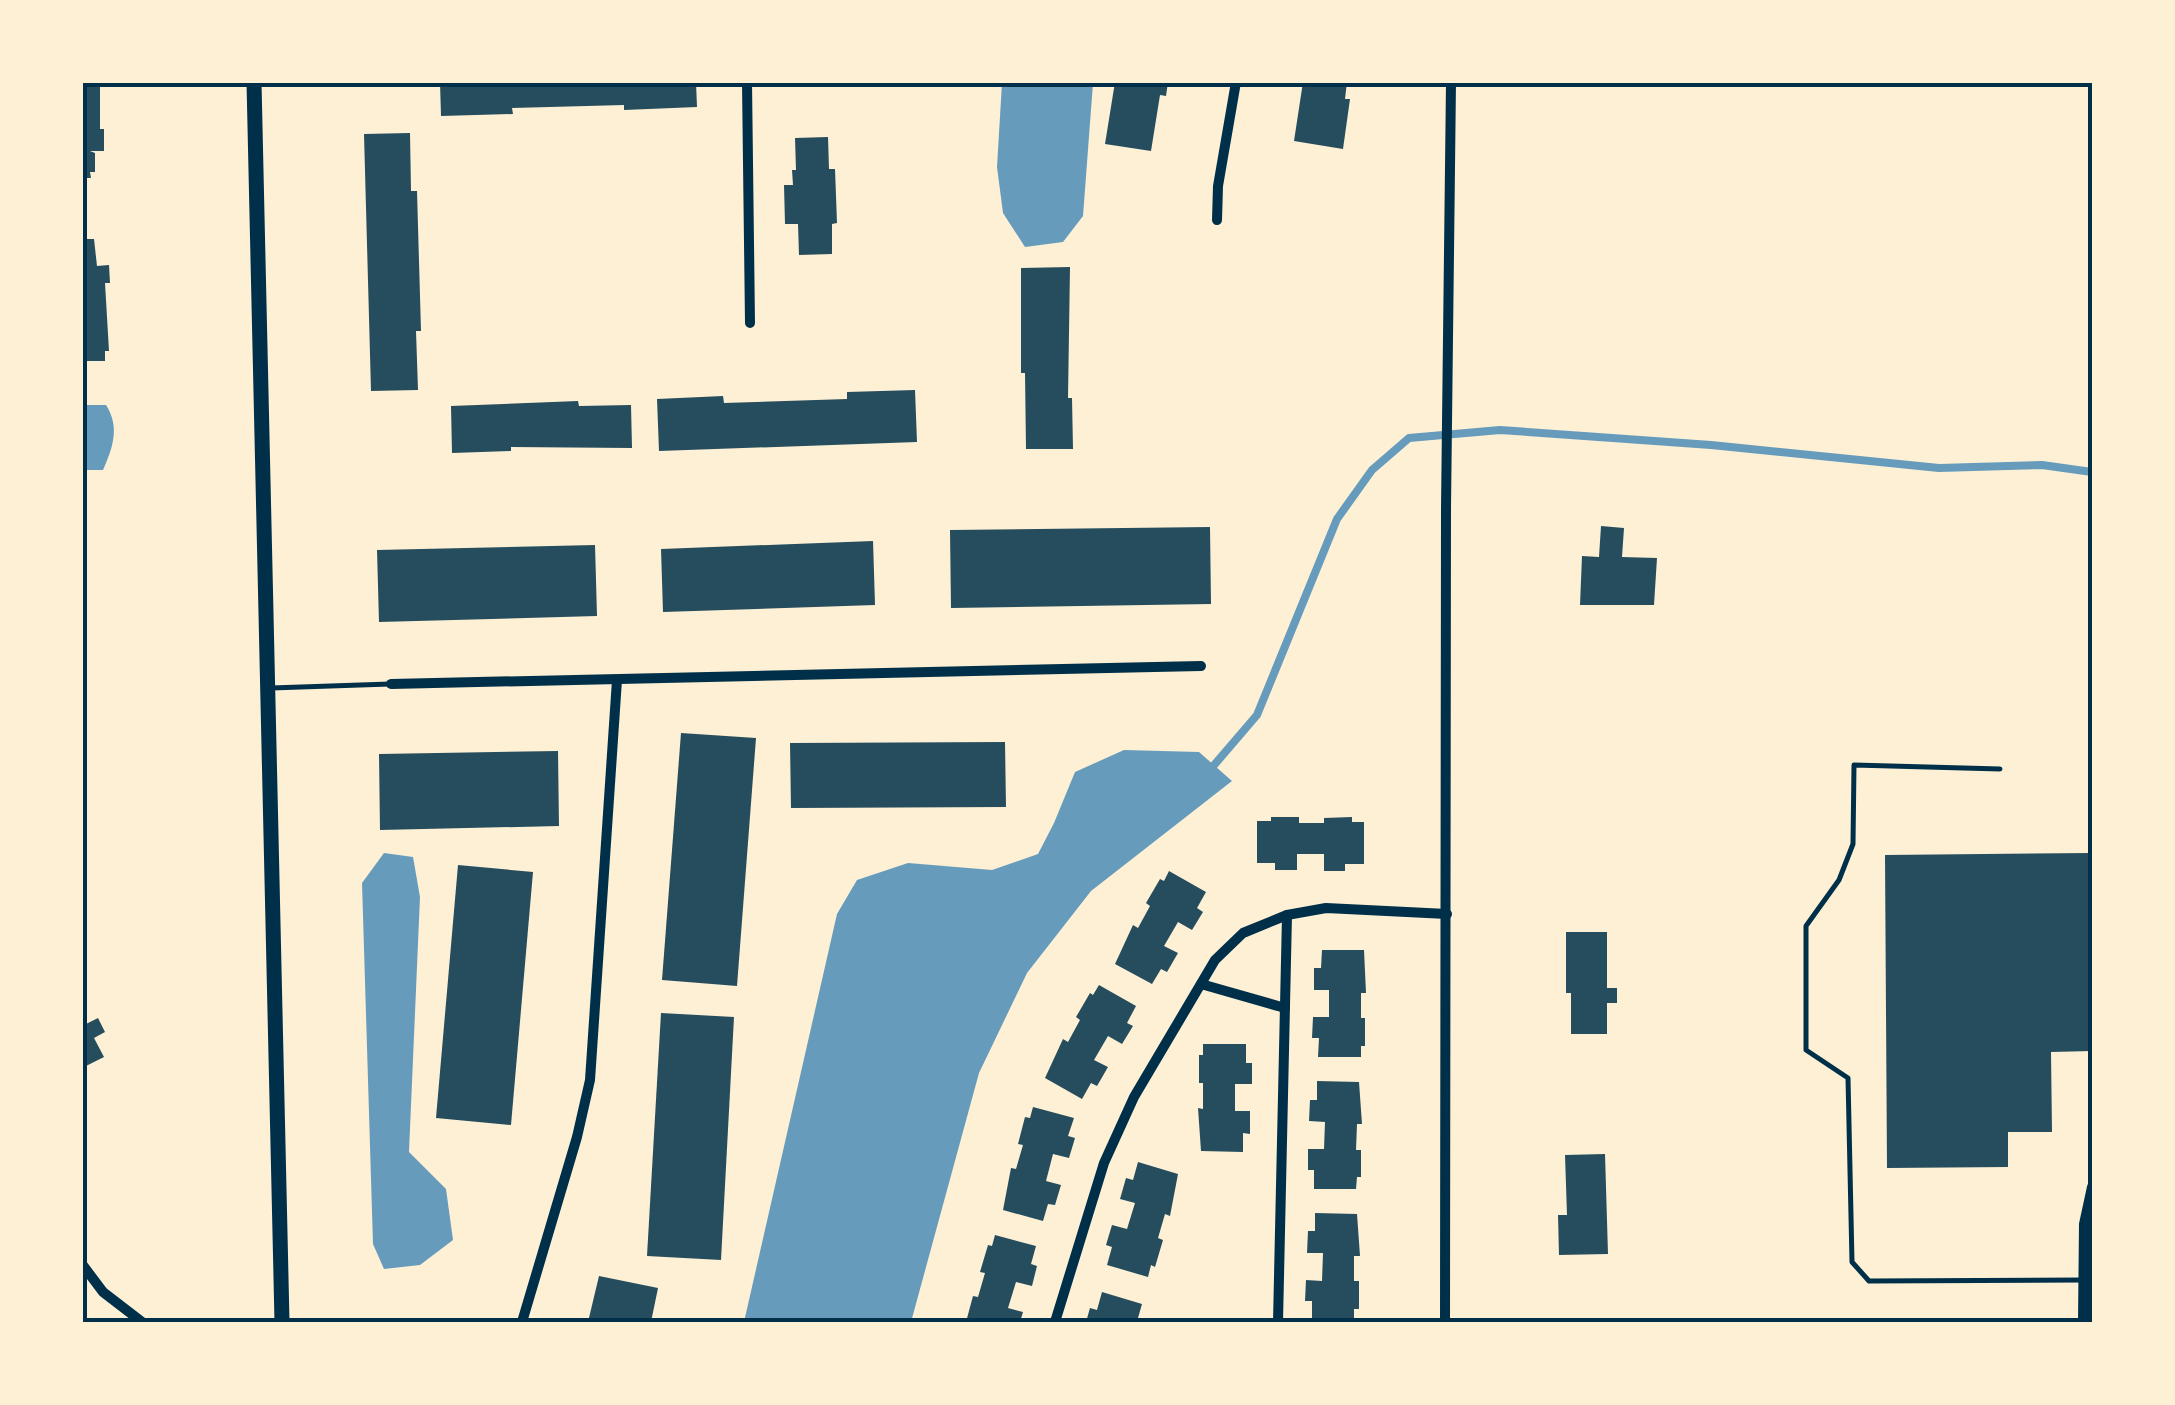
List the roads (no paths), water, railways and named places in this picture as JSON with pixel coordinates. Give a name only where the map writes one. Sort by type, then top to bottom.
[{"type":"main road","points":[[254,82],[282,1322]]},
{"type":"street","points":[[747,82],[750,323]]},
{"type":"street","points":[[1218,220],[1218,186],[1236,82]]},
{"type":"street","points":[[1444,1322],[1451,82]]},
{"type":"street","points":[[390,684],[1201,666]]},
{"type":"street","points":[[522,1322],[578,1137],[590,1080],[617,680]]},
{"type":"street","points":[[1054,1322],[1104,1163],[1134,1097],[1215,960],[1243,933],[1287,916],[1326,908],[1446,914]]},
{"type":"street","points":[[1278,1322],[1287,916]]},
{"type":"street","points":[[1201,984],[1285,1008]]},
{"type":"street","points":[[2083,1322],[2084,1224],[2092,1187]]},
{"type":"street","points":[[82,1264],[104,1292],[142,1322]]},
{"type":"lane","points":[[268,688],[390,684]]},
{"type":"lane","points":[[2000,768],[1854,766],[1853,844],[1839,880],[1806,926],[1806,1050],[1848,1078],[1852,1262],[1869,1281],[2083,1280]]},
{"type":"water","points":[[1002,83],[1093,83],[1083,216],[1063,242],[1025,247],[1003,213],[997,167]]},
{"type":"water","points":[[83,405],[106,405],[113,421],[112,445],[103,470],[83,470]]},
{"type":"water","points":[[1124,750],[1199,752],[1232,781],[1091,891],[1027,973],[979,1073],[911,1322],[744,1322],[837,914],[857,880],[908,863],[992,870],[1038,854],[1075,772]]},
{"type":"water","points":[[384,853],[413,857],[420,897],[409,1152],[446,1189],[453,1240],[420,1265],[384,1269],[373,1244],[362,883]]},
{"type":"waterway","points":[[1209,771],[1257,715],[1337,519],[1372,470],[1409,438],[1500,430],[1711,445],[1939,468],[2042,465],[2092,472]]}]
